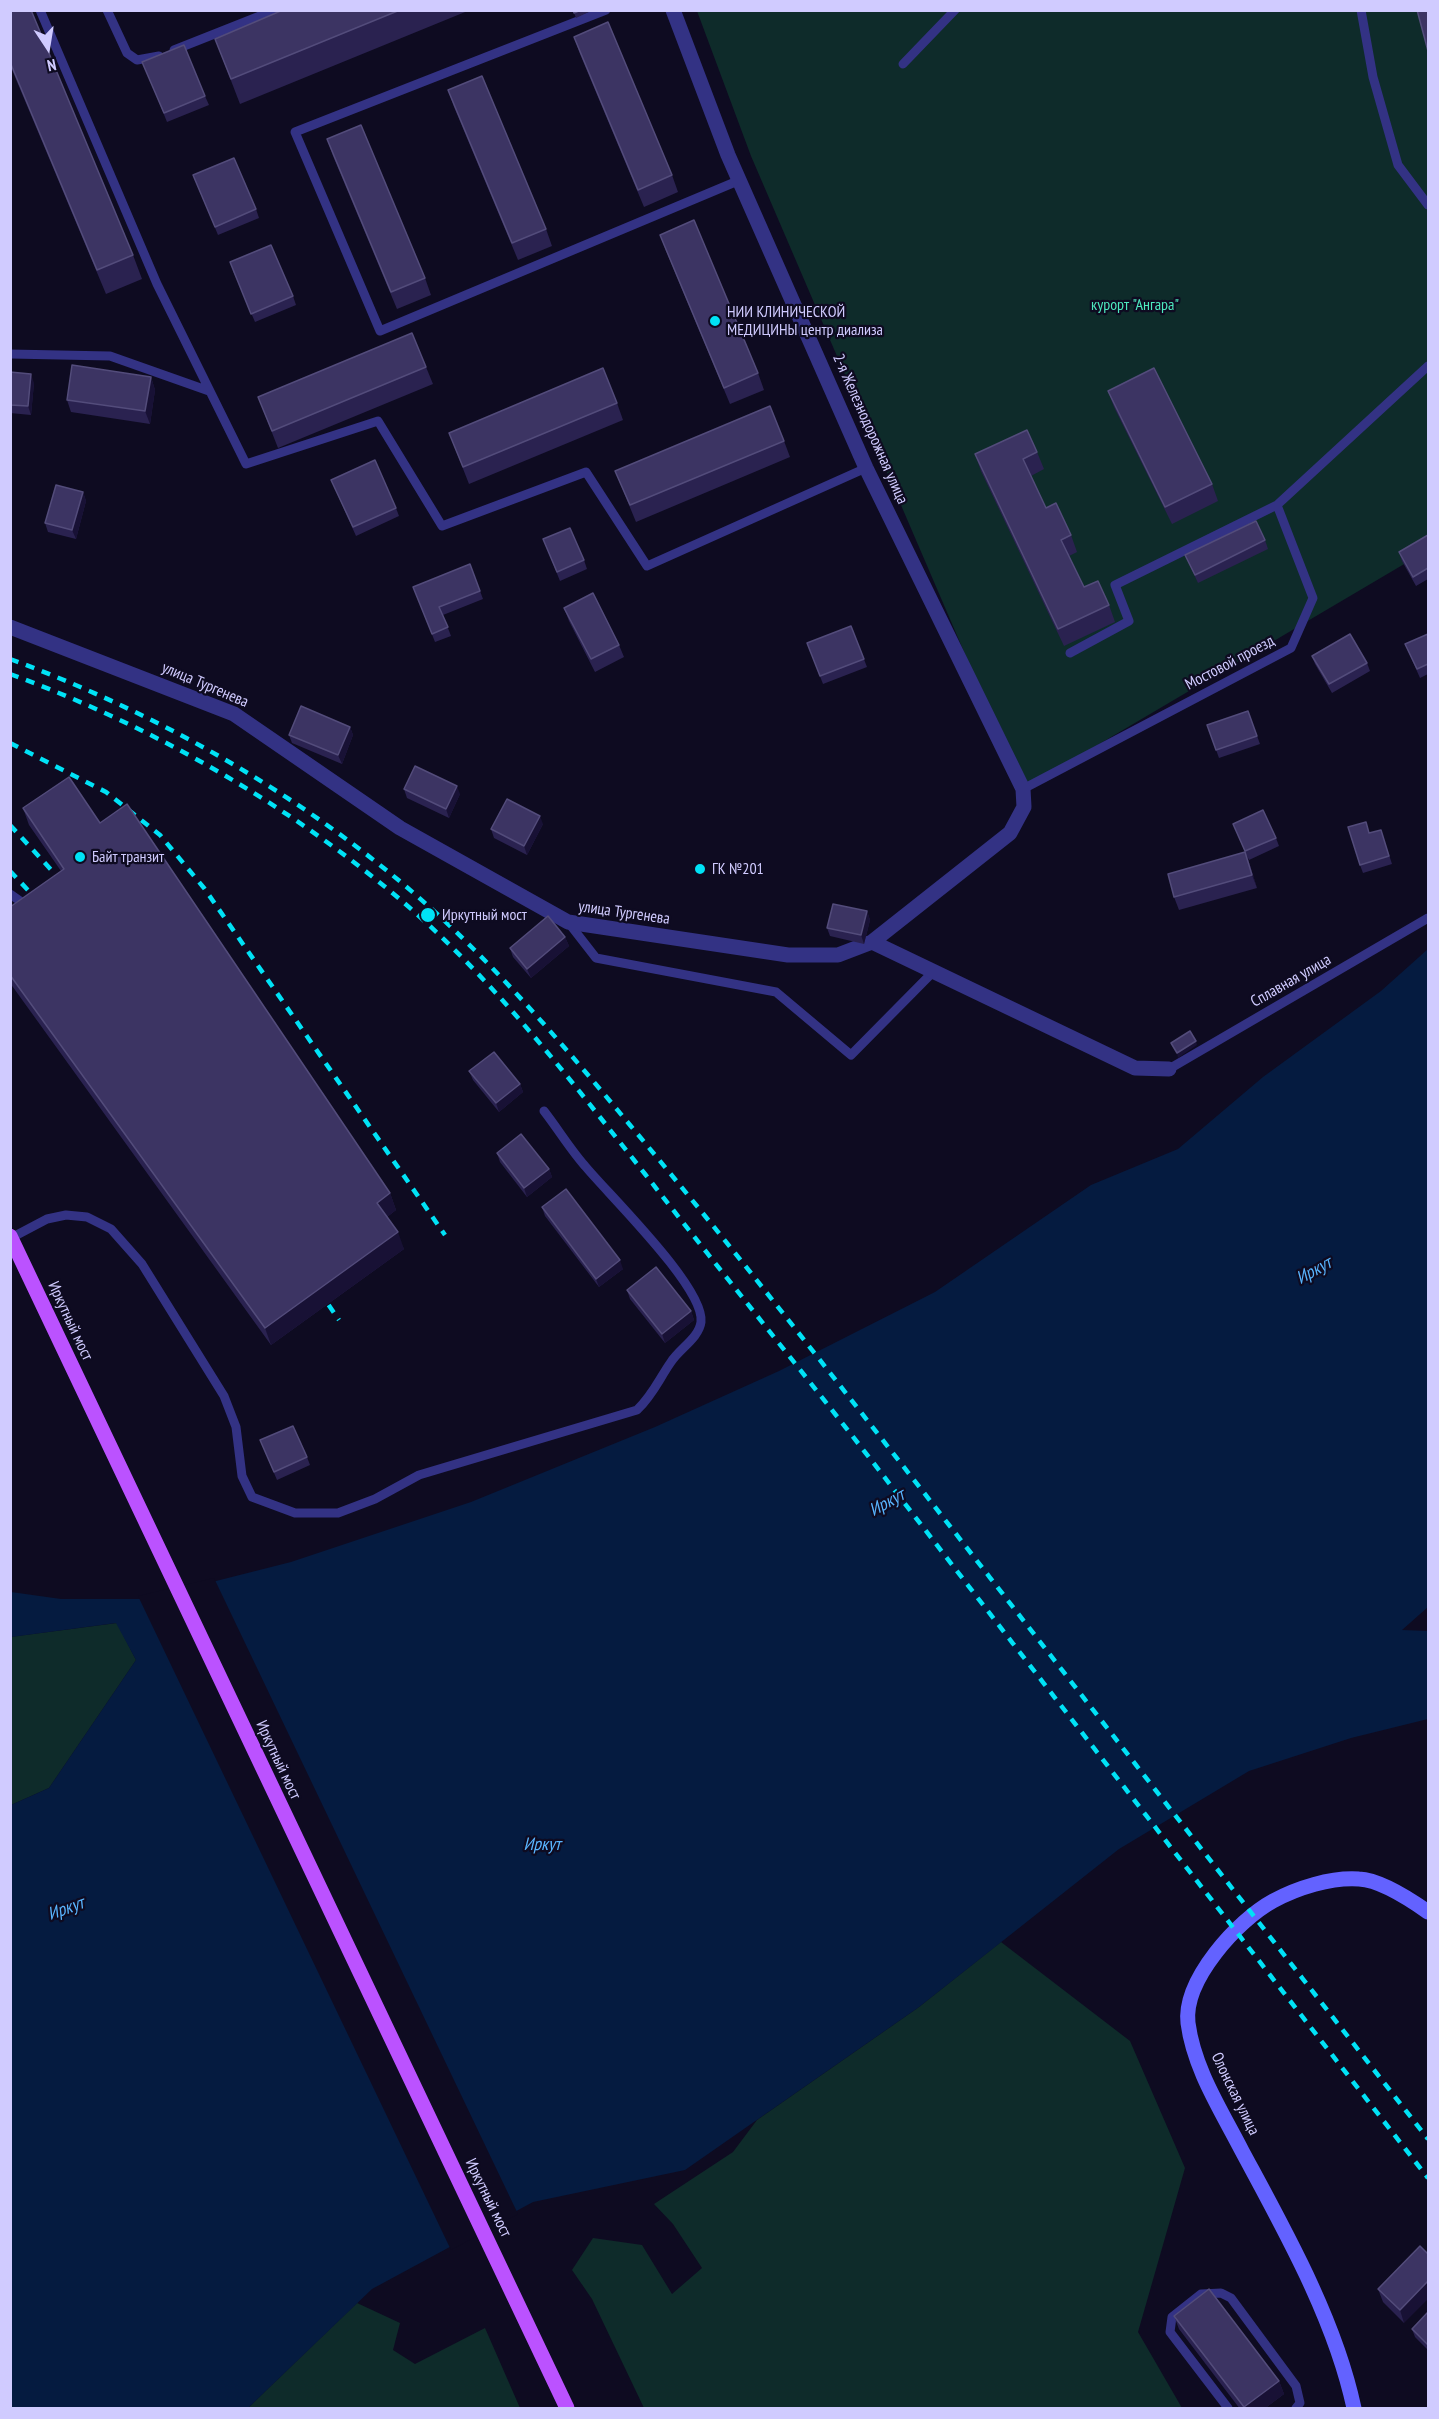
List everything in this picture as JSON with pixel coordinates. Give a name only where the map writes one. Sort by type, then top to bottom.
[{"type":"main road","name":"Иркутный мост","points":[[11,1237],[567,2409]]},
{"type":"street","name":"2-я Железнодорожная улица","points":[[673,10],[740,180],[866,468],[1023,789]]},
{"type":"street","name":"улица Тургенева","points":[[10,627],[234,714],[400,828],[568,922],[788,955],[838,954],[872,942],[1010,833],[1024,807],[1023,789]]},
{"type":"street","points":[[872,942],[935,970],[1135,1068],[1168,1069]]},
{"type":"street","name":"Олонская улица","points":[[1354,2409],[1336,2348],[1291,2244],[1199,2068],[1187,2021],[1193,1992],[1216,1950],[1266,1905],[1287,1894],[1321,1882],[1361,1878],[1399,1893],[1428,1912]]},
{"type":"lane","points":[[40,10],[157,285],[246,465],[378,421],[442,526],[586,472],[647,566],[866,468]]},
{"type":"lane","points":[[107,10],[127,53],[137,60],[150,60],[275,10]]},
{"type":"lane","points":[[606,10],[295,132],[380,331],[740,180]]},
{"type":"lane","points":[[903,64],[955,10]]},
{"type":"lane","points":[[1360,10],[1373,77],[1398,165],[1428,205]]},
{"type":"lane","points":[[10,354],[110,356],[209,391]]},
{"type":"lane","points":[[1070,653],[1129,621],[1115,585],[1277,505],[1428,366]]},
{"type":"lane","name":"Мостовой проезд","points":[[1023,789],[1291,648],[1313,598],[1277,505]]},
{"type":"lane","points":[[10,894],[20,901]]},
{"type":"lane","name":"Сплавная улица","points":[[1168,1069],[1428,918]]},
{"type":"lane","points":[[568,922],[596,958],[776,992],[851,1055],[935,970]]},
{"type":"lane","points":[[11,1237],[48,1219],[66,1215],[87,1217],[111,1230],[142,1264],[224,1396],[236,1427],[242,1476],[252,1497],[295,1513],[338,1513],[375,1499],[419,1475],[637,1410],[651,1398],[671,1361],[697,1332],[701,1322],[697,1302],[679,1272],[584,1165],[544,1111]]},
{"type":"lane","points":[[1228,2409],[1170,2332],[1172,2317],[1201,2294],[1210,2292],[1231,2298],[1296,2386],[1300,2403],[1296,2409]]},
{"type":"green space","name":"курорт \"Ангара\"","points":[[697,11],[1428,11],[1428,550],[1023,789],[751,156]]},
{"type":"green space","points":[[117,1623],[136,1660],[49,1788],[11,1805],[10,1637]]},
{"type":"green space","points":[[1001,1942],[1130,2041],[1185,2168],[1138,2332],[1182,2408],[644,2408],[592,2299],[572,2270],[593,2238],[642,2245],[672,2294],[702,2268],[673,2224],[654,2204],[733,2152],[757,2120],[919,2007]]},
{"type":"green space","points":[[357,2303],[400,2323],[393,2350],[415,2364],[485,2328],[520,2408],[248,2408]]},
{"type":"water","name":"Иркут","points":[[1428,949],[1428,1607],[1402,1630],[1428,1631],[1428,1719],[1351,1738],[1249,1771],[1119,1849],[919,2007],[685,2170],[533,2202],[372,2289],[248,2408],[11,2408],[11,1805],[49,1788],[136,1660],[116,1623],[11,1637],[11,1592],[61,1599],[145,1599],[291,1562],[471,1502],[655,1427],[779,1371],[935,1292],[1091,1185],[1178,1149],[1263,1077],[1381,991]]},
{"type":"pier","points":[[214,1578],[518,2214],[451,2250],[138,1596]]},
{"type":"building","points":[[10,10],[31,10],[133,255],[97,270],[10,62]]},
{"type":"building","points":[[283,10],[400,10],[231,79],[215,39]]},
{"type":"building","points":[[1417,10],[1428,10],[1428,51]]},
{"type":"building","points":[[608,22],[672,175],[638,190],[574,37]]},
{"type":"building","points":[[184,45],[205,96],[164,113],[142,62]]},
{"type":"building","points":[[482,76],[546,229],[512,243],[448,90]]},
{"type":"building","points":[[361,125],[425,278],[391,292],[327,139]]},
{"type":"building","points":[[234,158],[256,209],[215,227],[193,175]]},
{"type":"building","name":"НИИ КЛИНИЧЕСКОЙ МЕДИЦИНЫ центр диализа","points":[[694,220],[758,373],[724,388],[660,235]]},
{"type":"building","points":[[271,245],[293,296],[251,314],[230,262]]},
{"type":"building","points":[[412,333],[426,367],[272,431],[258,397]]},
{"type":"building","points":[[72,365],[151,377],[145,411],[67,400]]},
{"type":"building","points":[[603,368],[617,403],[463,467],[449,433]]},
{"type":"building","points":[[1154,368],[1212,484],[1165,507],[1108,391]]},
{"type":"building","points":[[10,372],[31,374],[28,406],[10,405]]},
{"type":"building","points":[[770,406],[784,441],[630,505],[615,471]]},
{"type":"building","points":[[1027,430],[1037,452],[1023,459],[1046,508],[1056,503],[1071,535],[1061,540],[1084,587],[1098,581],[1109,605],[1058,629],[975,454]]},
{"type":"building","points":[[375,460],[396,508],[353,527],[331,480]]},
{"type":"building","points":[[56,485],[83,492],[72,530],[45,523]]},
{"type":"building","points":[[1256,521],[1265,540],[1195,575],[1185,555]]},
{"type":"building","points":[[570,528],[584,560],[557,572],[543,539]]},
{"type":"building","points":[[1428,535],[1428,568],[1413,577],[1399,552]]},
{"type":"building","points":[[470,564],[480,591],[439,607],[448,627],[432,634],[413,587]]},
{"type":"building","points":[[593,593],[619,645],[591,659],[564,608]]},
{"type":"building","points":[[851,626],[864,659],[820,676],[807,643]]},
{"type":"building","points":[[1350,634],[1367,663],[1329,684],[1312,656]]},
{"type":"building","points":[[1428,634],[1428,664],[1417,669],[1405,644]]},
{"type":"building","points":[[301,706],[350,727],[338,755],[289,735]]},
{"type":"building","points":[[1248,711],[1257,736],[1216,750],[1207,725]]},
{"type":"building","points":[[415,766],[457,786],[446,809],[404,789]]},
{"type":"building","points":[[69,777],[100,823],[127,804],[390,1193],[377,1203],[398,1232],[265,1328],[10,975],[10,907],[64,869],[23,808]]},
{"type":"building","points":[[507,799],[540,816],[524,846],[491,829]]},
{"type":"building","points":[[1263,810],[1276,838],[1245,851],[1233,824]]},
{"type":"building","points":[[1366,822],[1369,833],[1381,830],[1389,856],[1360,865],[1348,827]]},
{"type":"building","points":[[1245,852],[1252,875],[1174,897],[1168,874]]},
{"type":"building","points":[[833,904],[867,911],[861,935],[827,928]]},
{"type":"building","points":[[548,916],[565,937],[527,969],[510,948]]},
{"type":"building","points":[[1190,1031],[1196,1041],[1177,1053],[1171,1043]]},
{"type":"building","points":[[494,1052],[520,1084],[496,1103],[469,1071]]},
{"type":"building","points":[[521,1134],[549,1169],[524,1188],[497,1153]]},
{"type":"building","points":[[566,1189],[620,1260],[596,1279],[542,1207]]},
{"type":"building","points":[[656,1267],[691,1311],[662,1334],[627,1290]]},
{"type":"building","points":[[293,1426],[307,1457],[274,1472],[260,1440]]},
{"type":"building","points":[[1420,2246],[1428,2254],[1428,2281],[1400,2310],[1378,2289]]},
{"type":"building","points":[[1209,2289],[1279,2381],[1244,2407],[1174,2316]]},
{"type":"building","points":[[1428,2312],[1428,2345],[1412,2329]]},
{"type":"railway","points":[[10,659],[61,679],[161,725],[257,779],[348,840],[391,874],[489,964],[578,1063],[744,1264],[1428,2139]]},
{"type":"railway","points":[[10,674],[110,715],[253,792],[342,853],[384,886],[421,918],[490,987],[554,1060],[836,1415],[1428,2178]]},
{"type":"railway","points":[[10,743],[106,792],[160,835],[204,888],[445,1235]]},
{"type":"railway","points":[[10,825],[67,887]]},
{"type":"railway","points":[[10,871],[41,904]]},
{"type":"railway","points":[[319,1291],[339,1320]]},
{"type":"place","name":"НИИ КЛИНИЧЕСКОЙ МЕДИЦИНЫ центр диализа","points":[[715,321]]},
{"type":"place","name":"Байт транзит","points":[[80,857]]},
{"type":"place","name":"ГК №201","points":[[700,869]]},
{"type":"place","name":"Иркутный мост","points":[[428,915]]}]
